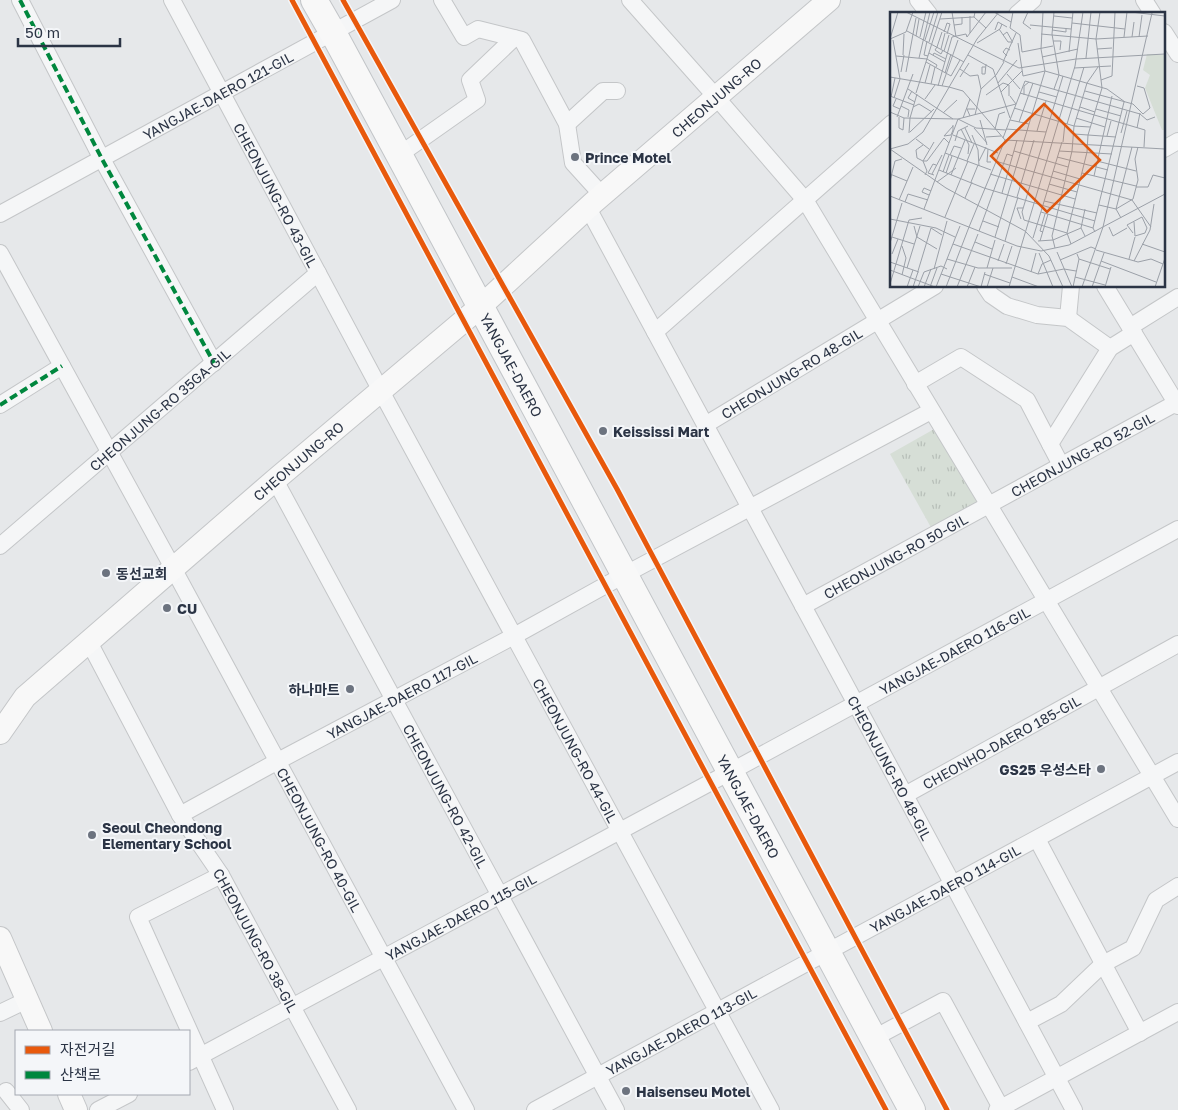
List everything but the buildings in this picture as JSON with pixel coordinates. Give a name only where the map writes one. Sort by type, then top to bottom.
[{"type":"main road","name":"YANGJAE-DAERO","points":[[314,0],[399,154],[912,1110]]},
{"type":"main road","name":"CHEONJUNG-RO","points":[[0,732],[25,697],[275,480],[480,307],[595,202],[829,0]]},
{"type":"main road","points":[[0,938],[41,1030]]},
{"type":"main road","points":[[69,1095],[76,1110]]},
{"type":"street","points":[[20,0],[102,159],[214,362]]},
{"type":"street","name":"CHEONJUNG-RO 43-GIL","points":[[172,0],[381,391]]},
{"type":"street","name":"YANGJAE-DAERO 121-GIL","points":[[0,214],[392,0]]},
{"type":"street","points":[[442,0],[464,37],[478,29],[522,40],[567,124],[573,163],[595,202]]},
{"type":"street","points":[[918,0],[928,12]]},
{"type":"street","points":[[1019,12],[1033,0]]},
{"type":"street","points":[[1144,0],[1152,12]]},
{"type":"street","points":[[632,1],[804,200],[1178,819]]},
{"type":"street","points":[[1170,34],[1178,54]]},
{"type":"street","points":[[399,154],[477,100],[470,80],[514,38]]},
{"type":"street","points":[[567,124],[603,91],[617,91]]},
{"type":"street","points":[[655,332],[890,126]]},
{"type":"street","points":[[1166,148],[1178,141]]},
{"type":"street","name":"CHEONJUNG-RO 48-GIL","points":[[595,202],[655,332],[1074,1110]]},
{"type":"street","name":"CHEONJUNG-RO 40-GIL","points":[[0,253],[278,761],[466,1110]]},
{"type":"street","name":"CHEONJUNG-RO 35GA-GIL","points":[[0,546],[318,273]]},
{"type":"street","points":[[878,322],[932,288]]},
{"type":"street","points":[[987,288],[991,295],[1007,306],[1038,315],[1068,318],[1110,348]]},
{"type":"street","points":[[1068,318],[1071,288]]},
{"type":"street","name":"CHEONJUNG-RO 52-GIL","points":[[988,505],[1177,404],[1106,288]]},
{"type":"street","points":[[1132,330],[1178,297]]},
{"type":"street","name":"CHEONJUNG-RO 48-GIL","points":[[706,425],[878,322]]},
{"type":"street","name":"CHEONJUNG-RO 52-GIL","points":[[1050,444],[1110,348],[1132,330]]},
{"type":"street","points":[[915,384],[960,357],[1027,400],[1061,465]]},
{"type":"street","points":[[0,405],[62,366]]},
{"type":"street","name":"CHEONJUNG-RO 44-GIL","points":[[381,391],[772,1110]]},
{"type":"street","points":[[624,575],[931,411]]},
{"type":"street","name":"CHEONJUNG-RO 42-GIL","points":[[275,480],[616,1110]]},
{"type":"street","name":"CHEONJUNG-RO 50-GIL","points":[[803,606],[988,505]]},
{"type":"street","name":"YANGJAE-DAERO 116-GIL","points":[[730,772],[1178,529]]},
{"type":"street","name":"YANGJAE-DAERO 117-GIL","points":[[180,815],[624,575]]},
{"type":"street","name":"CHEONJUNG-RO 38-GIL","points":[[89,642],[180,815],[221,874],[348,1110]]},
{"type":"street","name":"CHEONHO-DAERO 185-GIL","points":[[904,795],[1178,644]]},
{"type":"street","name":"YANGJAE-DAERO 114-GIL","points":[[828,952],[1178,762]]},
{"type":"street","name":"YANGJAE-DAERO 115-GIL","points":[[195,1059],[730,772]]},
{"type":"street","name":"YANGJAE-DAERO 114-GIL","points":[[1037,838],[1140,1033]]},
{"type":"street","points":[[183,1030],[138,917],[221,874]]},
{"type":"street","points":[[1027,1022],[1060,1004],[1103,964],[1133,948],[1156,900],[1178,886]]},
{"type":"street","name":"YANGJAE-DAERO 113-GIL","points":[[536,1110],[828,952]]},
{"type":"street","points":[[0,1013],[27,1000]]},
{"type":"street","points":[[874,1038],[943,1001],[999,1109],[1178,1012]]},
{"type":"street","points":[[190,1047],[195,1059],[225,1110]]},
{"type":"street","points":[[6,1091],[21,1110]]},
{"type":"street","points":[[98,1110],[127,1095]]},
{"type":"green space","points":[[936,428],[982,503],[933,531],[890,454]]},
{"type":"marked path","points":[[20,0],[102,159],[214,363]]},
{"type":"marked path","points":[[0,405],[62,366]]},
{"type":"cycle path","points":[[292,0],[886,1110]]},
{"type":"cycle path","points":[[343,0],[617,489],[947,1110]]},
{"type":"place","name":"Prince Motel","points":[[575,157]]},
{"type":"place","name":"Keississi Mart","points":[[603,431]]},
{"type":"place","name":"동선교회","points":[[106,573]]},
{"type":"place","name":"CU","points":[[167,608]]},
{"type":"place","name":"하나마트","points":[[350,689]]},
{"type":"place","name":"GS25 우성스타","points":[[1101,769]]},
{"type":"place","name":"Seoul Cheondong Elementary School","points":[[92,835]]},
{"type":"place","name":"Haisenseu Motel","points":[[626,1091]]}]
